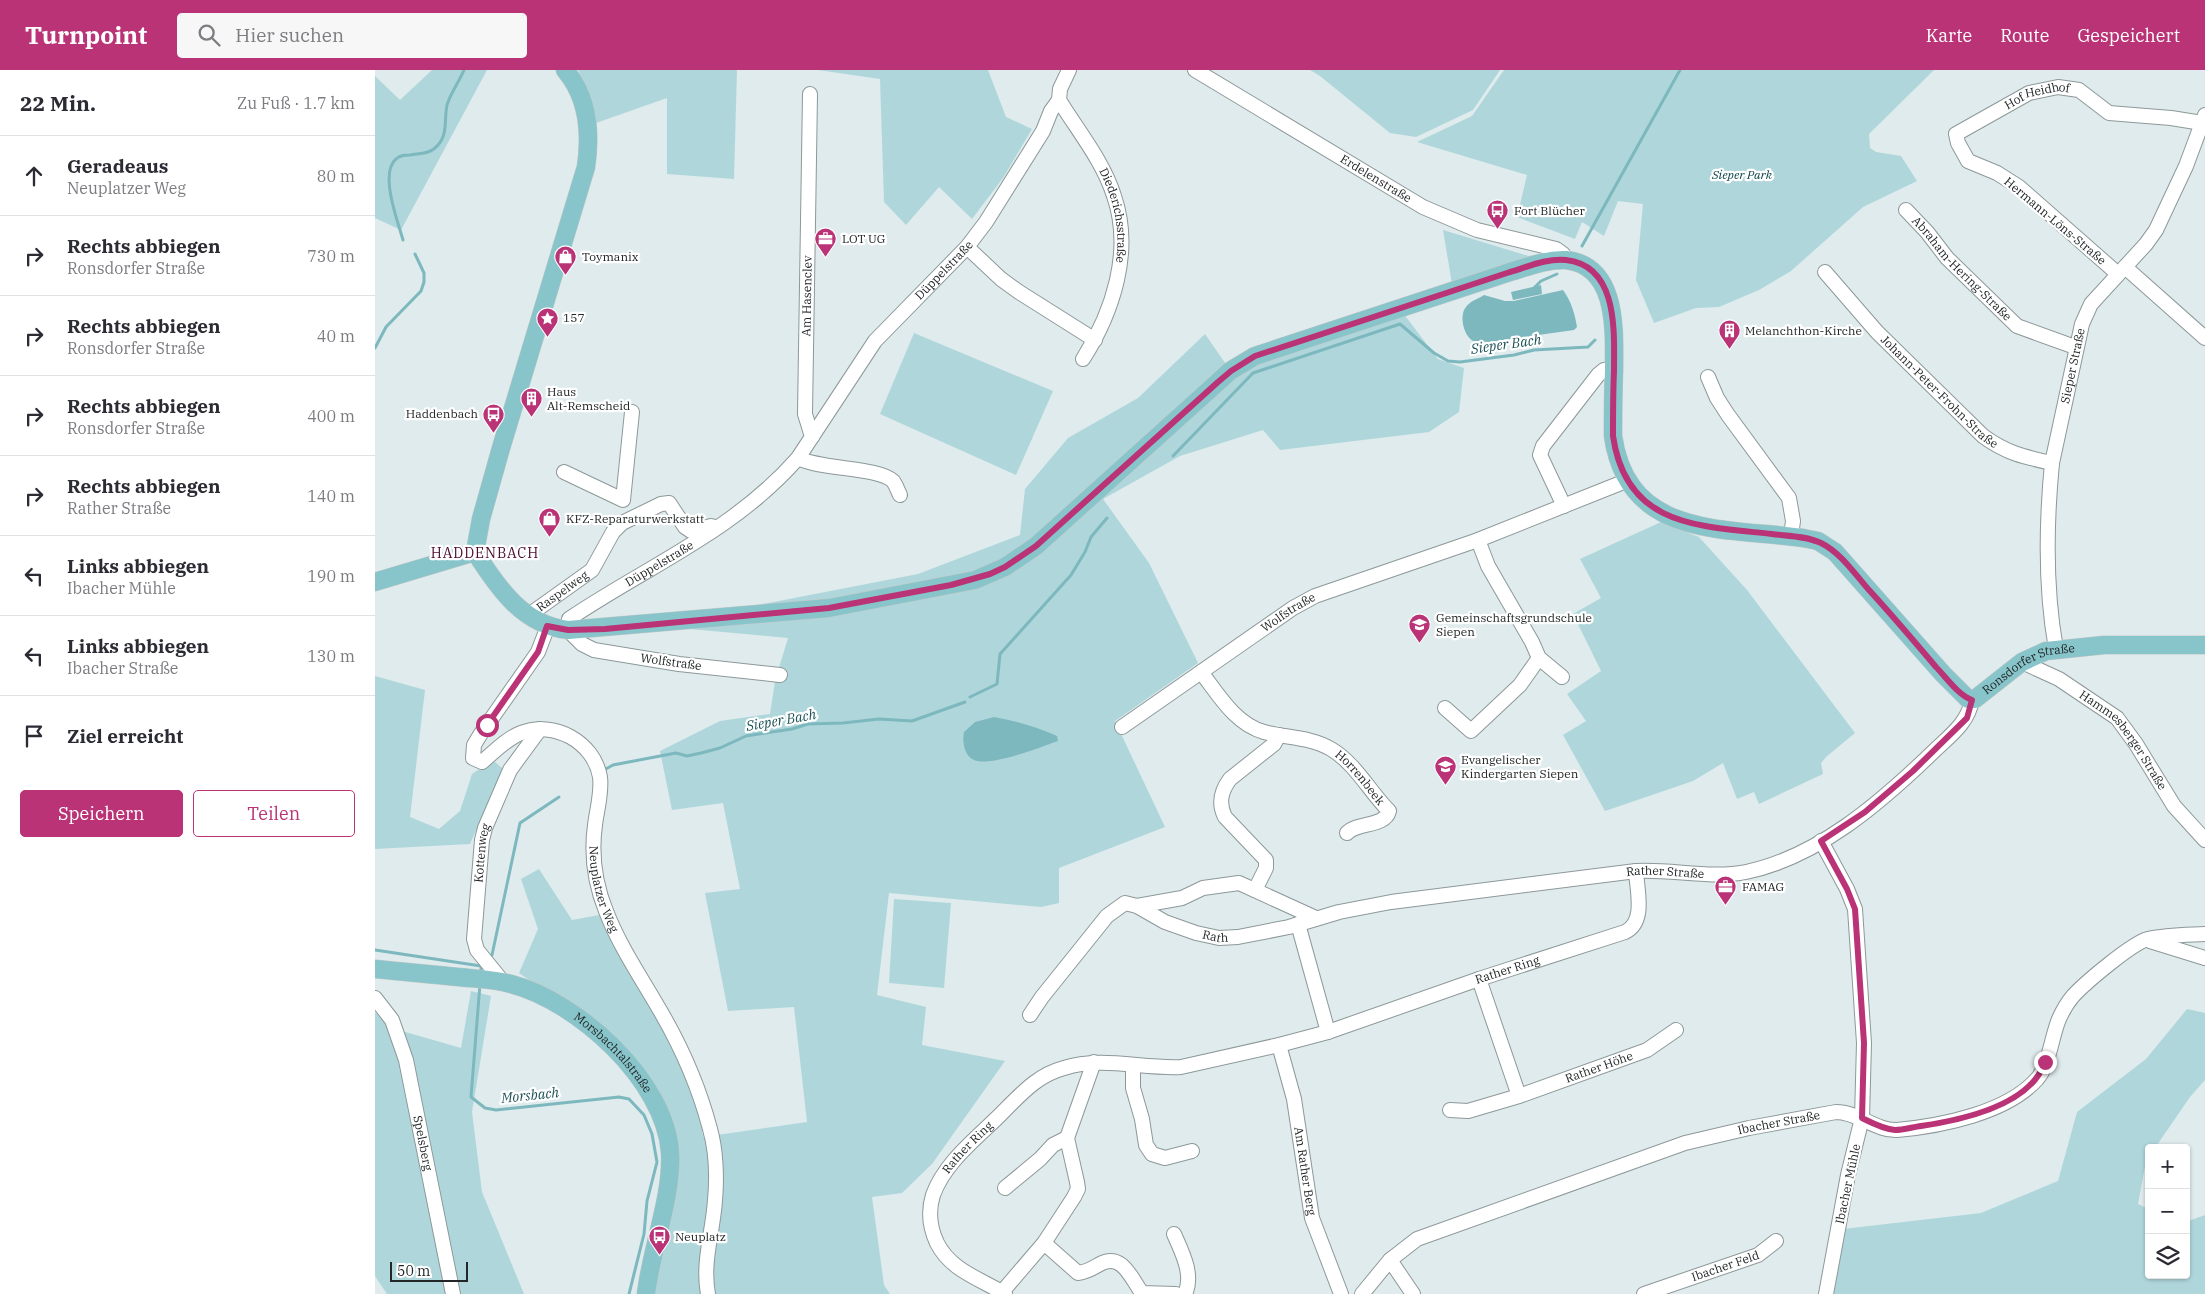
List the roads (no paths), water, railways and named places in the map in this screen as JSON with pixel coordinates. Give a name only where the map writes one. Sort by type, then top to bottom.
[{"type":"main road","points":[[565,70],[579,92],[585,113],[589,144],[586,167],[501,448],[481,520],[475,552],[505,595],[529,615],[547,626],[568,630],[605,629],[829,608],[951,585],[990,574],[1013,562],[1036,546],[1224,376],[1255,356],[1510,272],[1545,262],[1566,260]]},
{"type":"main road","name":"Ronsdorfer Straße","points":[[1566,260],[1587,268],[1604,286],[1613,320],[1613,436],[1615,452],[1627,481],[1645,501],[1661,512],[1683,522],[1717,529],[1791,536],[1818,541],[1835,552],[1965,697],[1972,700],[2022,662],[2037,654],[2056,649],[2104,645],[2205,645]]},
{"type":"main road","points":[[375,582],[475,552]]},
{"type":"main road","name":"Morsbachtalstraße","points":[[375,969],[508,983],[550,999],[592,1027],[639,1078],[661,1117],[669,1140],[670,1167],[646,1294]]},
{"type":"street","name":"Düppelstraße","points":[[568,630],[569,619],[667,562],[752,503],[774,484],[798,458],[875,341],[967,247],[987,222],[1043,131],[1051,111],[1059,100],[1060,88],[1069,70]]},
{"type":"street","name":"Erdelenstraße","points":[[1195,70],[1423,207],[1477,230],[1556,249],[1563,254],[1566,260]]},
{"type":"street","name":"Hof Heidhof","points":[[1965,158],[1956,134],[2029,92],[2058,87],[2079,90],[2109,113],[2203,119]]},
{"type":"street","name":"Am Hasenclev","points":[[811,94],[805,414],[812,436]]},
{"type":"street","name":"Diederichsstraße","points":[[1059,100],[1104,172],[1115,196],[1118,216],[1121,256],[1118,279],[1111,303],[1095,340],[1083,358]]},
{"type":"street","name":"Sieper Straße","points":[[2056,649],[2050,608],[2048,569],[2052,463],[2081,324],[2091,304],[2156,230],[2186,166],[2203,119]]},
{"type":"street","name":"Hermann-Löns-Straße","points":[[1965,158],[1997,173],[2019,187],[2205,338]]},
{"type":"street","name":"Abraham-Hering-Straße","points":[[1907,210],[1947,258],[2017,326],[2075,347]]},
{"type":"street","points":[[967,247],[1001,279],[1095,340]]},
{"type":"street","name":"Johann-Peter-Frohn-Straße","points":[[1825,272],[1877,332],[1983,436],[1998,447],[2014,455],[2052,463]]},
{"type":"street","points":[[1563,506],[1540,455],[1543,446],[1598,375],[1604,370],[1614,369]]},
{"type":"street","points":[[1709,377],[1712,388],[1728,415],[1789,498],[1793,521],[1791,536]]},
{"type":"street","points":[[629,518],[625,513],[623,500],[633,412]]},
{"type":"street","points":[[798,458],[809,463],[879,473],[894,482],[900,495]]},
{"type":"street","points":[[564,472],[623,500]]},
{"type":"street","name":"Wolfstraße","points":[[1122,727],[1293,608],[1315,596],[1478,540],[1627,481]]},
{"type":"street","name":"Raspelweg","points":[[529,615],[592,570],[613,532],[629,518],[669,502],[685,527],[691,531],[711,526],[718,528]]},
{"type":"street","points":[[1478,540],[1488,566],[1533,642],[1539,658],[1562,677]]},
{"type":"street","name":"Neuplatzer Weg","points":[[547,626],[538,652],[474,745],[473,758],[482,762],[511,737],[530,730],[540,730],[562,732],[574,738],[584,747],[597,767],[600,784],[593,842],[594,862],[606,911],[678,1048],[698,1091],[711,1130],[714,1151],[715,1200],[705,1270],[708,1293]]},
{"type":"street","name":"Wolfstraße","points":[[568,630],[581,644],[594,650],[679,664],[780,675]]},
{"type":"street","points":[[1445,708],[1471,731],[1520,686],[1539,658]]},
{"type":"street","name":"Hammesberger Straße","points":[[2022,662],[2059,679],[2117,718],[2136,744],[2174,806],[2205,840]]},
{"type":"street","name":"Horrenbeek","points":[[1201,672],[1225,703],[1241,719],[1255,728],[1315,742],[1333,750],[1355,770],[1389,811],[1388,816],[1383,820],[1352,828],[1347,833]]},
{"type":"street","name":"Rather Straße","points":[[1298,924],[1317,918],[1430,896],[1654,870],[1721,874],[1745,872],[1771,866],[1821,841],[1865,812],[1913,771],[1967,718],[1972,700]]},
{"type":"street","name":"Kottenweg","points":[[508,983],[477,950],[474,939],[483,840],[485,828],[510,770],[540,730]]},
{"type":"street","points":[[1255,890],[1266,868],[1266,860],[1225,816],[1221,799],[1225,785],[1230,779],[1274,744],[1279,735]]},
{"type":"street","name":"Ibacher Mühle","points":[[1821,841],[1847,889],[1855,909],[1864,1043],[1862,1118],[1848,1175],[1826,1294]]},
{"type":"street","name":"Rather Ring","points":[[1004,1293],[959,1268],[946,1257],[932,1231],[930,1216],[933,1196],[939,1182],[956,1159],[1033,1084],[1057,1070],[1094,1062],[1181,1067],[1279,1045],[1328,1032],[1479,979],[1629,930],[1638,917],[1636,872]]},
{"type":"street","points":[[1030,1015],[1042,997],[1107,916],[1125,903],[1137,906],[1182,898],[1203,888],[1215,885],[1239,883],[1317,918]]},
{"type":"street","name":"Rath","points":[[1137,906],[1165,922],[1195,933],[1219,938],[1246,936],[1298,924]]},
{"type":"street","points":[[1298,924],[1328,1032]]},
{"type":"street","name":"Ibacher Straße","points":[[1362,1294],[1389,1260],[1417,1239],[1685,1143],[1749,1128],[1836,1112],[1847,1112],[1895,1130],[1935,1124],[1976,1114],[2005,1102],[2028,1087],[2041,1074],[2059,1020],[2075,994],[2128,950],[2147,940],[2170,936],[2205,934]]},
{"type":"street","points":[[2147,940],[2205,958]]},
{"type":"street","points":[[1479,979],[1519,1096]]},
{"type":"street","name":"Spelsberg","points":[[375,998],[393,1020],[406,1060],[453,1294]]},
{"type":"street","name":"Rather Höhe","points":[[1450,1110],[1468,1112],[1519,1096],[1647,1050],[1676,1030]]},
{"type":"street","name":"Am Rather Berg","points":[[1279,1045],[1295,1099],[1312,1218],[1341,1294]]},
{"type":"street","points":[[1004,1293],[1044,1243],[1078,1189],[1067,1138],[1094,1062]]},
{"type":"street","points":[[1133,1065],[1133,1088],[1142,1120],[1146,1144],[1152,1154],[1165,1158],[1192,1151]]},
{"type":"street","points":[[1005,1188],[1053,1146],[1067,1138]]},
{"type":"street","points":[[1174,1234],[1185,1264],[1189,1285],[1185,1294]]},
{"type":"street","name":"Ibacher Feld","points":[[1644,1294],[1751,1258],[1776,1241]]},
{"type":"street","points":[[1044,1243],[1079,1272],[1085,1272],[1113,1260],[1118,1261],[1142,1293],[1176,1294]]},
{"type":"street","points":[[1389,1260],[1413,1294]]},
{"type":"waterway","name":"Morsbach","points":[[403,240],[389,186],[391,166],[399,157],[429,152],[438,145],[443,136],[447,105],[464,70]]},
{"type":"waterway","name":"Sieper Bach","points":[[1582,246],[1680,70]]},
{"type":"waterway","name":"Morsbach","points":[[375,348],[386,327],[421,291],[424,273],[415,254]]},
{"type":"waterway","name":"Sieper Bach","points":[[1533,289],[1541,281],[1557,274]]},
{"type":"waterway","name":"Sieper Bach","points":[[1173,456],[1253,373],[1400,324],[1434,353],[1448,361],[1460,362],[1514,355],[1534,350],[1588,347],[1595,340]]},
{"type":"waterway","name":"Sieper Bach","points":[[970,697],[997,684],[1000,654],[1071,575],[1085,552],[1091,537],[1107,518]]},
{"type":"waterway","name":"Sieper Bach","points":[[604,770],[613,765],[676,753],[687,756],[701,753],[720,748],[746,736],[792,729],[808,724],[879,719],[912,721],[965,702]]},
{"type":"waterway","name":"Sieper Bach","points":[[488,959],[492,955],[520,823],[559,797]]},
{"type":"waterway","name":"Morsbach","points":[[375,950],[481,966],[481,972]]},
{"type":"waterway","name":"Morsbach","points":[[480,984],[471,1097],[485,1108],[496,1110],[619,1097],[629,1099],[644,1115],[652,1134],[657,1162],[647,1201],[644,1234],[629,1294]]},
{"type":"place","name":"Fort Blücher","points":[[1498,230]]},
{"type":"place","name":"LOT UG","points":[[826,258]]},
{"type":"place","name":"Toymanix","points":[[566,276]]},
{"type":"place","name":"157","points":[[547,337]]},
{"type":"place","name":"Melanchthon-Kirche","points":[[1729,350]]},
{"type":"place","name":"Haus Alt-Remscheid","points":[[531,418]]},
{"type":"place","name":"Haddenbach","points":[[494,433]]},
{"type":"place","name":"KFZ-Reparaturwerkstatt","points":[[550,538]]},
{"type":"place","name":"Gemeinschaftsgrundschule Siepen","points":[[1420,644]]},
{"type":"place","name":"Evangelischer Kindergarten Siepen","points":[[1445,786]]},
{"type":"place","name":"FAMAG","points":[[1726,906]]},
{"type":"place","name":"Neuplatz","points":[[659,1256]]},
{"type":"district","name":"HADDENBACH","points":[[485,553]]},
{"type":"park label","name":"Sieper Park","points":[[1742,175]]}]
